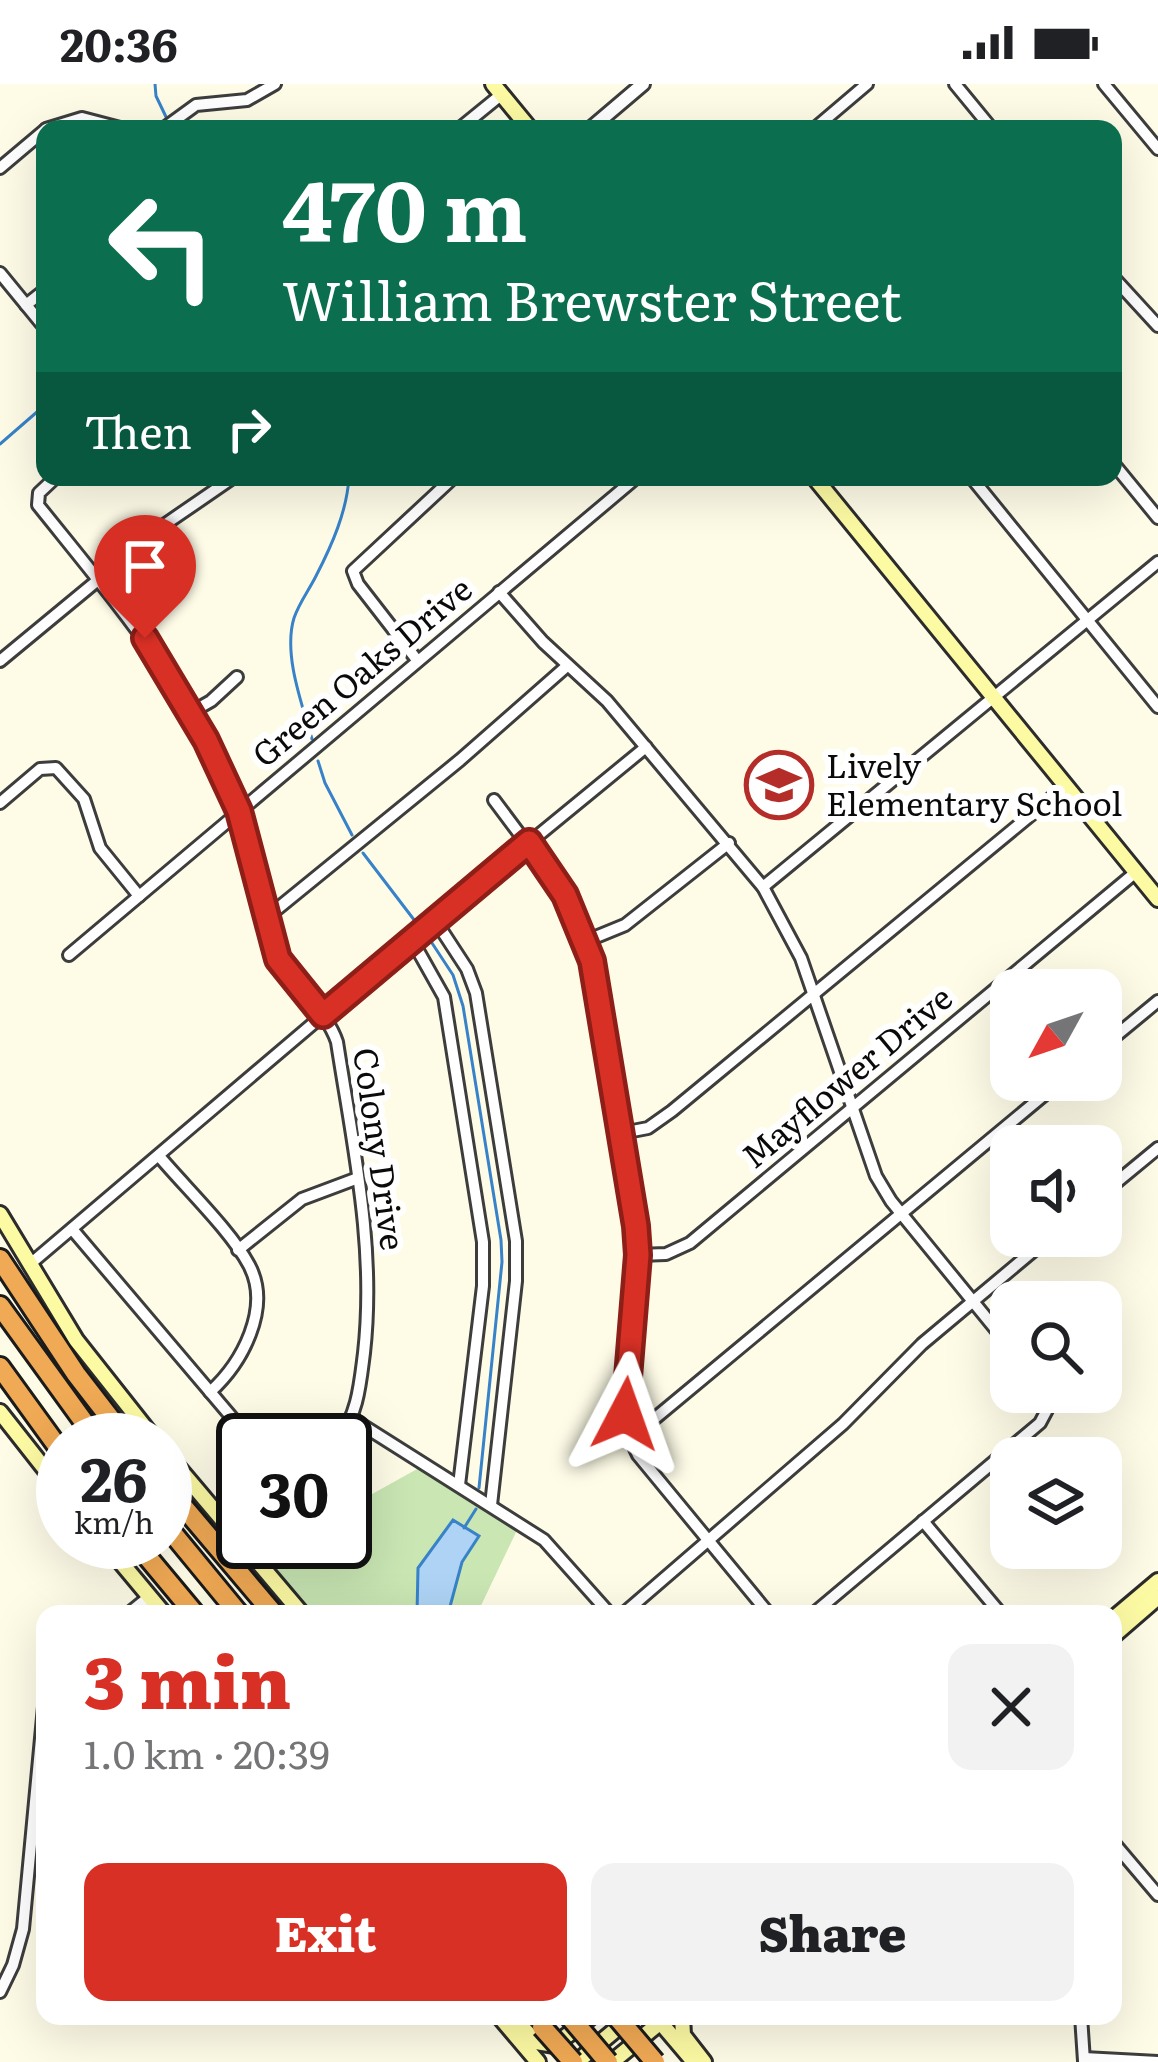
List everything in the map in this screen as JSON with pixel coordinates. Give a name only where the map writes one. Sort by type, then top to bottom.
[{"type":"highway","points":[[0,1240],[5,1266],[106,1413]]},
{"type":"highway","points":[[0,1306],[77,1413]]},
{"type":"highway","points":[[0,1318],[69,1413]]},
{"type":"highway","points":[[0,1366],[36,1416]]},
{"type":"highway","points":[[192,1517],[266,1605]]},
{"type":"highway","points":[[192,1557],[232,1605]]},
{"type":"highway","points":[[158,1569],[188,1605]]},
{"type":"highway","points":[[190,1569],[220,1605]]},
{"type":"highway","points":[[541,2025],[575,2062]]},
{"type":"highway","points":[[578,2025],[614,2062]]},
{"type":"highway","points":[[587,2025],[614,2062]]},
{"type":"highway","points":[[632,2025],[651,2062]]},
{"type":"highway","points":[[632,2025],[666,2062]]},
{"type":"main road","points":[[498,89],[523,120]]},
{"type":"main road","points":[[825,486],[1158,899]]},
{"type":"main road","points":[[0,1214],[76,1340],[134,1413]]},
{"type":"main road","points":[[0,1412],[36,1458]]},
{"type":"main road","points":[[192,1484],[294,1605]]},
{"type":"main road","points":[[126,1569],[156,1605]]},
{"type":"main road","points":[[1122,1611],[1158,1581]]},
{"type":"main road","points":[[1122,1628],[1158,1598]]},
{"type":"main road","points":[[512,2025],[525,2062]]},
{"type":"main road","points":[[513,2025],[538,2062]]},
{"type":"main road","points":[[515,2025],[546,2044],[555,2044],[580,2025]]},
{"type":"main road","points":[[575,2062],[630,2025]]},
{"type":"main road","points":[[614,2062],[654,2025]]},
{"type":"main road","points":[[666,2025],[694,2062]]},
{"type":"main road","points":[[682,2025],[683,2036],[704,2062]]},
{"type":"main road","points":[[651,2062],[668,2051],[684,2062]]},
{"type":"street","points":[[174,120],[196,105],[256,98],[275,84]]},
{"type":"street","points":[[601,120],[643,84]]},
{"type":"street","points":[[824,120],[867,84]]},
{"type":"street","points":[[956,84],[985,120]]},
{"type":"street","points":[[1104,84],[1158,149]]},
{"type":"street","points":[[468,120],[498,89]]},
{"type":"street","points":[[830,115],[834,120]]},
{"type":"street","points":[[0,168],[36,137]]},
{"type":"street","points":[[0,273],[36,317]]},
{"type":"street","points":[[1122,287],[1158,326]]},
{"type":"street","points":[[26,305],[36,297]]},
{"type":"street","points":[[1122,474],[1158,518]]},
{"type":"street","name":"Colony Drive","points":[[46,486],[39,493],[38,506],[145,638],[190,713],[239,811],[278,959],[323,1015],[337,1042],[370,1280],[359,1394],[353,1413]]},
{"type":"street","points":[[0,661],[167,523],[221,486]]},
{"type":"street","points":[[417,660],[353,571],[444,486]]},
{"type":"street","name":"Green Oaks Drive","points":[[69,955],[626,486]]},
{"type":"street","points":[[977,486],[1158,707]]},
{"type":"street","points":[[763,887],[1158,562]]},
{"type":"street","points":[[499,592],[607,701],[763,887],[792,938],[876,1176],[901,1214],[990,1322]]},
{"type":"street","points":[[266,918],[568,666]]},
{"type":"street","points":[[190,713],[237,677]]},
{"type":"street","points":[[29,1265],[646,747]]},
{"type":"street","points":[[0,802],[40,769],[56,768],[80,792],[100,848],[140,896]]},
{"type":"street","points":[[622,1132],[656,1123],[1066,786]]},
{"type":"street","points":[[494,800],[565,895],[586,941],[600,997],[638,1255],[625,1407],[630,1439],[638,1455],[762,1605]]},
{"type":"street","points":[[586,941],[625,925],[729,843]]},
{"type":"street","name":"Mayflower Drive","points":[[638,1255],[666,1254],[690,1243],[1136,872]]},
{"type":"street","points":[[435,920],[457,951],[476,992],[516,1241],[516,1281],[491,1505]]},
{"type":"street","points":[[412,940],[444,997],[483,1242],[483,1286],[459,1485]]},
{"type":"street","points":[[1122,1030],[1158,1000]]},
{"type":"street","points":[[630,1439],[1037,1101]]},
{"type":"street","points":[[1122,1178],[1158,1148]]},
{"type":"street","points":[[159,1156],[238,1250],[254,1279],[252,1324],[240,1359],[210,1391]]},
{"type":"street","points":[[238,1250],[302,1199],[358,1178]]},
{"type":"street","points":[[72,1228],[228,1413]]},
{"type":"street","points":[[632,1605],[843,1424],[897,1366],[1026,1257]]},
{"type":"street","points":[[824,1605],[1040,1423],[1045,1413]]},
{"type":"street","points":[[372,1431],[551,1546],[602,1605]]},
{"type":"street","points":[[923,1521],[993,1605]]},
{"type":"street","points":[[139,1605],[149,1597]]},
{"type":"street","points":[[0,1992],[22,1929],[36,1787]]},
{"type":"street","points":[[1122,1853],[1158,1895]]},
{"type":"street","points":[[1082,2025],[1084,2060],[1158,2062]]},
{"type":"green space","points":[[419,1468],[518,1528],[481,1605],[302,1605],[272,1569],[372,1569],[372,1494]]},
{"type":"water","points":[[453,1520],[479,1536],[462,1562],[450,1605],[417,1605],[418,1568]]},
{"type":"waterway","points":[[155,84],[168,120]]},
{"type":"waterway","points":[[0,444],[36,413]]},
{"type":"waterway","points":[[312,739],[295,679],[291,632],[296,612],[338,528],[348,486]]},
{"type":"waterway","points":[[318,761],[352,835]]},
{"type":"waterway","points":[[363,853],[418,925]]},
{"type":"waterway","points":[[430,940],[453,975],[463,1006],[501,1240],[479,1488]]},
{"type":"waterway","points":[[464,1528],[476,1509]]},
{"type":"place","name":"Lively Elementary School","points":[[779,785]]},
{"type":"route","points":[[145,638],[206,740],[239,811],[278,959],[323,1015],[529,842],[565,895],[586,941],[600,997],[636,1226],[638,1255],[625,1414]]}]
